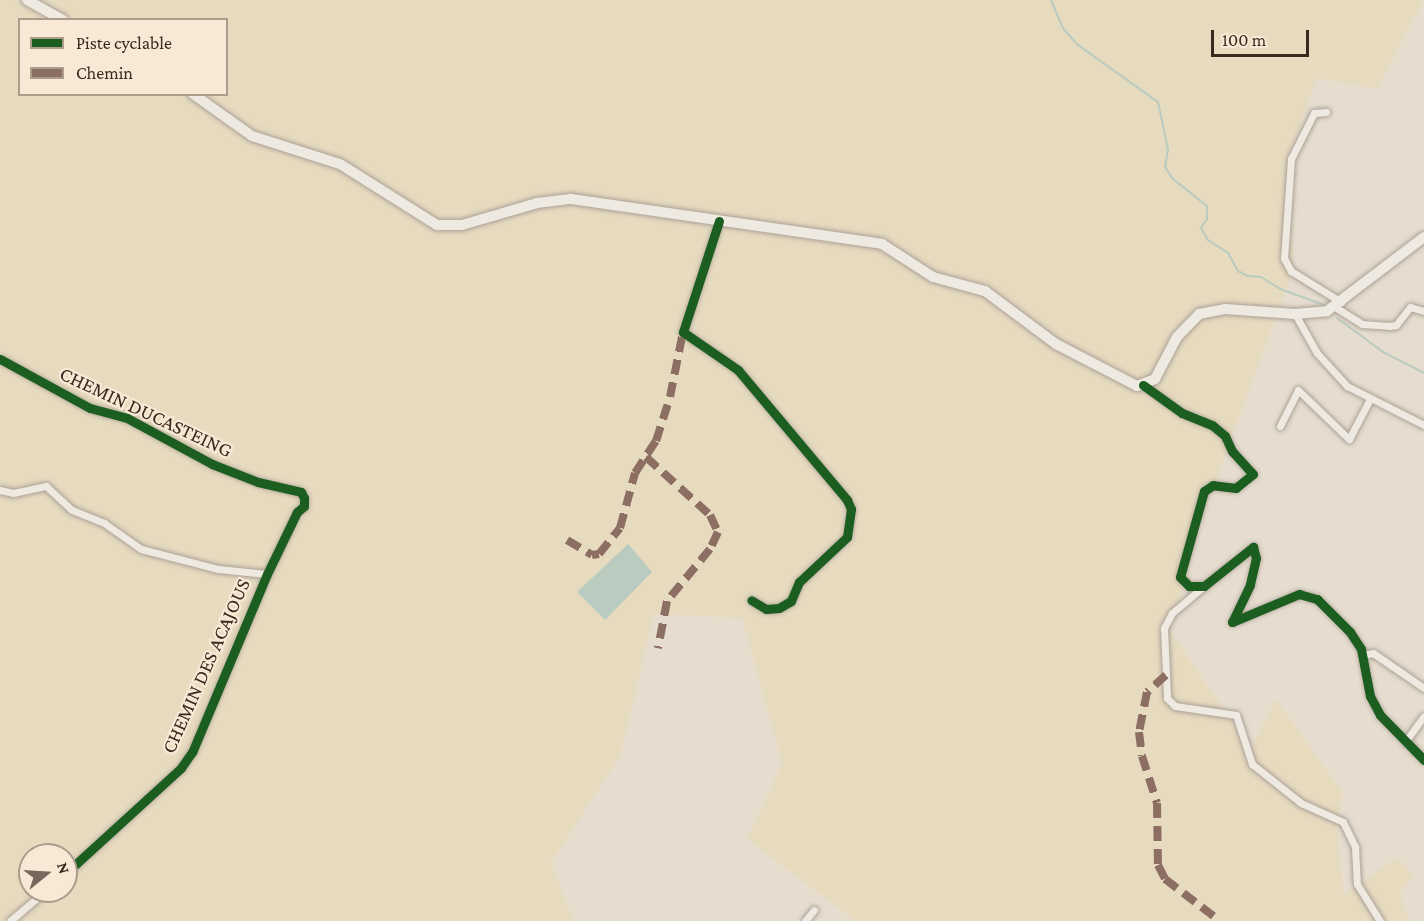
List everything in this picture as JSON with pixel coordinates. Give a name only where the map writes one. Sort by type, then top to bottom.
[{"type":"main road","points":[[27,0],[59,18]]},
{"type":"main road","points":[[196,96],[252,136],[340,164],[437,225],[462,225],[559,199],[882,244],[933,277],[985,291],[1056,344],[1129,384],[1143,385],[1155,379],[1177,338],[1199,314],[1225,309],[1295,314],[1320,313],[1338,305],[1424,237]]},
{"type":"street","points":[[1326,112],[1314,113],[1292,159],[1284,258],[1291,271],[1362,324],[1389,327],[1396,325],[1410,307],[1424,311]]},
{"type":"street","points":[[719,221],[683,332],[738,370],[847,500],[851,509],[847,537],[798,582],[791,601],[779,608],[766,609],[751,600]]},
{"type":"street","points":[[1295,314],[1317,353],[1347,386],[1424,425]]},
{"type":"street","name":"CHEMIN DUCASTEING","points":[[0,359],[90,408],[127,418],[212,464],[258,482],[301,492],[304,506]]},
{"type":"street","points":[[1143,385],[1182,413],[1212,425],[1226,436],[1232,452],[1253,474],[1236,488],[1213,485],[1204,490],[1180,568],[1180,577],[1189,586],[1204,586]]},
{"type":"street","points":[[1280,426],[1298,390],[1349,439],[1370,399]]},
{"type":"street","points":[[0,490],[13,493],[46,486],[72,510],[104,523],[141,549],[218,569],[267,574]]},
{"type":"street","name":"CHEMIN DES ACAJOUS","points":[[78,862],[172,776],[192,752],[267,574],[297,512],[304,506]]},
{"type":"street","points":[[1380,921],[1357,884],[1353,839],[1342,822],[1301,803],[1252,764],[1236,715],[1175,706],[1167,698],[1164,628],[1172,613],[1253,547],[1256,558],[1250,585],[1232,622],[1306,594],[1329,608],[1350,632],[1362,655],[1370,696],[1380,715],[1424,760]]},
{"type":"street","points":[[1362,655],[1373,653],[1424,688]]},
{"type":"street","points":[[1405,742],[1424,716]]},
{"type":"street","points":[[11,920],[31,903]]},
{"type":"street","points":[[805,921],[814,910]]},
{"type":"shaded area","points":[[0,0],[1424,0],[1377,89],[1317,78],[1287,160],[1294,268],[1205,510],[1170,630],[1250,749],[1276,699],[1343,793],[1336,826],[1344,894],[1398,857],[1413,876],[1400,892],[1409,921],[856,921],[747,839],[782,763],[742,618],[654,614],[620,756],[551,863],[574,921],[0,921]]},
{"type":"shaded area","points":[[628,544],[652,572],[605,620],[577,592]]},
{"type":"waterway","points":[[1051,0],[1063,28],[1078,45],[1158,102],[1168,149],[1165,167],[1173,179],[1207,206],[1207,219],[1201,228],[1208,240],[1228,253],[1238,271],[1248,276],[1261,277],[1280,289],[1327,306]]},
{"type":"waterway","points":[[1337,318],[1383,352],[1424,373]]},
{"type":"marked path","points":[[567,540],[592,555],[599,554],[620,528],[635,473],[656,441],[670,397],[683,332]]},
{"type":"marked path","points":[[646,457],[710,515],[718,532],[710,549],[667,601],[658,648]]},
{"type":"marked path","points":[[1166,675],[1147,692],[1139,732],[1142,756],[1157,803],[1158,865],[1165,879],[1220,921]]},
{"type":"cycle path","points":[[719,221],[683,332],[738,370],[847,500],[851,509],[847,537],[799,582],[791,601],[779,608],[766,609],[751,600]]},
{"type":"cycle path","points":[[0,359],[90,408],[127,418],[212,464],[258,482],[301,492],[304,498],[304,506],[297,512],[267,574],[192,752],[181,768],[78,862]]},
{"type":"cycle path","points":[[1143,385],[1182,413],[1212,425],[1225,436],[1232,451],[1253,474],[1236,488],[1213,485],[1204,491],[1180,577],[1189,586],[1204,586],[1253,547],[1256,558],[1250,585],[1232,622],[1299,594],[1317,599],[1350,632],[1361,649],[1370,696],[1380,715],[1424,760]]}]
